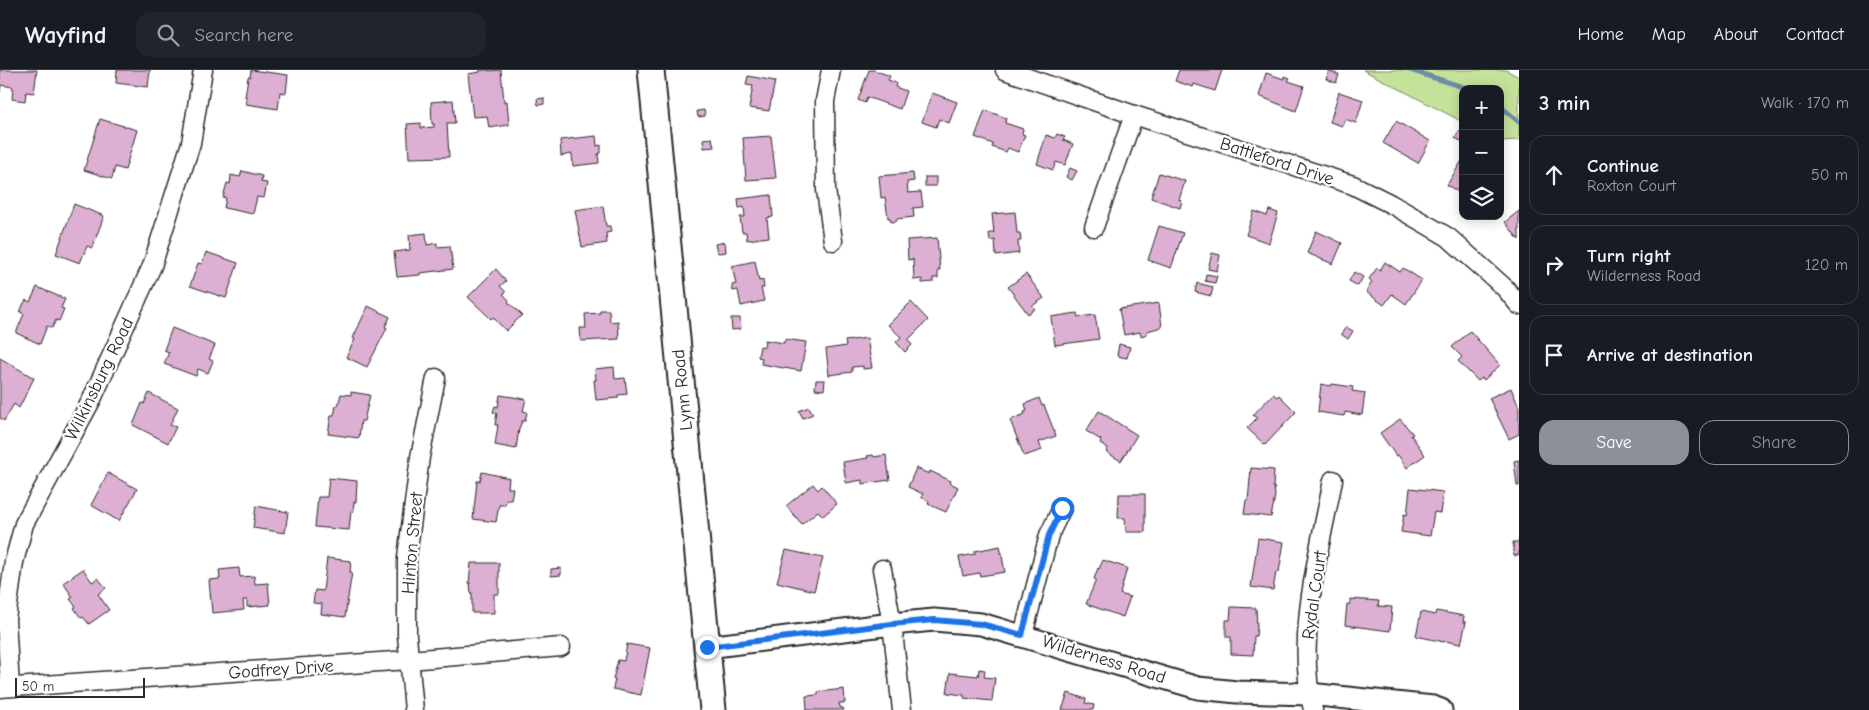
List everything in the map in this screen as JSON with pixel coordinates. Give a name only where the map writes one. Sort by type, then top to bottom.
[{"type":"main road","name":"Lynn Road","points":[[651,70],[713,710]]},
{"type":"street","name":"Wilkinsburg Road","points":[[5,688],[6,619],[14,562],[24,524],[92,399],[152,266],[191,143],[203,70]]},
{"type":"street","points":[[831,70],[825,101],[826,190],[833,241]]},
{"type":"street","name":"Battleford Drive","points":[[1005,70],[1134,115],[1353,185],[1391,204],[1448,237],[1505,288],[1519,305]]},
{"type":"street","points":[[1094,228],[1134,115]]},
{"type":"street","name":"Hinton Street","points":[[414,710],[409,660],[407,557],[420,457],[436,378]]},
{"type":"street","name":"Rydal Court","points":[[1311,702],[1306,654],[1311,600],[1333,480]]},
{"type":"street","points":[[1022,635],[1049,535],[1062,508]]},
{"type":"street","points":[[882,569],[892,624],[902,710]]},
{"type":"street","name":"Wilderness Road","points":[[707,647],[892,624],[943,621],[981,624],[1198,688],[1311,702],[1434,707],[1441,710]]},
{"type":"street","name":"Godfrey Drive","points":[[5,688],[409,660],[561,647]]},
{"type":"green space","points":[[1363,70],[1506,70],[1519,77],[1519,140],[1504,141],[1504,85],[1459,85],[1459,120]]},
{"type":"building","points":[[0,70],[37,70],[34,93],[26,92],[25,101],[12,99],[13,87],[1,85],[0,92]]},
{"type":"building","points":[[117,70],[150,70],[148,87],[116,83]]},
{"type":"building","points":[[251,70],[288,75],[286,93],[280,92],[278,109],[246,104],[247,97],[245,97]]},
{"type":"building","points":[[480,70],[501,70],[504,102],[507,101],[509,125],[489,128],[487,116],[473,117],[468,74],[480,72]]},
{"type":"building","points":[[869,70],[890,76],[888,80],[896,83],[895,87],[906,91],[900,109],[867,97],[865,103],[858,100]]},
{"type":"building","points":[[1179,70],[1222,70],[1215,91],[1194,84],[1193,87],[1175,81]]},
{"type":"building","points":[[1329,71],[1339,75],[1336,83],[1326,79]]},
{"type":"building","points":[[1266,73],[1284,79],[1284,76],[1290,78],[1288,81],[1304,86],[1296,111],[1259,96]]},
{"type":"building","points":[[748,76],[775,81],[769,111],[749,108],[753,86],[746,85]]},
{"type":"building","points":[[1339,92],[1363,100],[1356,123],[1345,119],[1342,126],[1330,122]]},
{"type":"building","points":[[932,93],[957,102],[949,123],[939,119],[936,127],[922,122]]},
{"type":"building","points":[[544,98],[544,104],[538,105],[537,99]]},
{"type":"building","points":[[453,100],[455,123],[447,123],[449,157],[409,158],[407,124],[421,123],[421,128],[434,127],[434,124],[432,124],[431,102]]},
{"type":"building","points":[[704,110],[705,116],[698,117],[697,111]]},
{"type":"building","points":[[985,110],[1006,118],[1005,123],[1023,129],[1022,134],[1025,135],[1018,152],[1008,148],[1006,152],[992,147],[993,144],[975,137]]},
{"type":"building","points":[[100,119],[137,130],[125,170],[115,167],[112,179],[84,170]]},
{"type":"building","points":[[1396,121],[1430,141],[1418,163],[1383,143]]},
{"type":"building","points":[[1459,131],[1459,140],[1455,138]]},
{"type":"building","points":[[1057,134],[1065,137],[1063,140],[1073,144],[1065,165],[1056,162],[1053,170],[1037,164],[1046,135],[1055,138]]},
{"type":"building","points":[[596,136],[597,146],[601,145],[601,153],[598,154],[599,163],[573,166],[572,154],[561,156],[560,140]]},
{"type":"building","points":[[771,136],[776,178],[746,180],[743,138]]},
{"type":"building","points":[[712,138],[714,147],[704,148],[703,139]]},
{"type":"building","points":[[1459,166],[1459,192],[1447,185]]},
{"type":"building","points":[[1070,168],[1077,171],[1072,180],[1066,177]]},
{"type":"building","points":[[242,171],[262,176],[261,182],[267,183],[264,198],[257,197],[253,214],[224,208],[226,198],[223,197],[227,183],[230,184],[231,175],[240,177]]},
{"type":"building","points":[[913,173],[914,181],[907,182],[908,193],[921,192],[923,207],[913,208],[914,217],[896,219],[897,221],[891,222],[890,218],[888,218],[885,197],[881,198],[879,176]]},
{"type":"building","points":[[1159,173],[1185,181],[1179,200],[1182,201],[1180,208],[1151,198]]},
{"type":"building","points":[[925,177],[936,177],[936,186],[925,186]]},
{"type":"building","points":[[771,195],[773,217],[767,218],[769,237],[747,240],[746,232],[742,232],[740,217],[745,217],[744,207],[739,208],[738,199]]},
{"type":"building","points":[[74,204],[104,216],[92,248],[87,246],[80,263],[56,254]]},
{"type":"building","points":[[603,206],[606,226],[610,226],[611,232],[606,233],[607,243],[582,247],[575,210]]},
{"type":"building","points":[[1269,210],[1278,213],[1269,243],[1246,235],[1254,211],[1267,216]]},
{"type":"building","points":[[1519,211],[1519,240],[1505,222]]},
{"type":"building","points":[[1015,212],[1017,233],[1020,233],[1021,241],[1018,241],[1019,253],[996,256],[995,240],[990,241],[989,233],[994,233],[992,214]]},
{"type":"building","points":[[1159,226],[1183,233],[1171,268],[1148,260]]},
{"type":"building","points":[[1316,231],[1342,243],[1333,264],[1307,253]]},
{"type":"building","points":[[426,233],[427,245],[437,243],[437,247],[450,246],[453,269],[397,277],[394,252],[410,250],[409,235]]},
{"type":"building","points":[[937,238],[940,270],[938,270],[938,278],[933,278],[933,282],[922,283],[922,279],[914,280],[913,259],[908,260],[907,240]]},
{"type":"building","points":[[725,242],[726,252],[717,252],[715,244]]},
{"type":"building","points":[[206,252],[238,263],[226,298],[190,286],[198,263],[202,264]]},
{"type":"building","points":[[1212,253],[1220,255],[1217,271],[1208,269]]},
{"type":"building","points":[[755,261],[759,281],[763,280],[764,288],[761,288],[764,301],[741,306],[738,290],[733,291],[732,285],[736,284],[732,266]]},
{"type":"building","points":[[1385,262],[1400,272],[1403,268],[1422,280],[1406,304],[1392,294],[1384,305],[1366,292],[1372,282],[1369,279],[1377,268],[1380,270]]},
{"type":"building","points":[[496,269],[506,281],[500,286],[506,292],[503,294],[509,300],[508,302],[522,315],[506,331],[493,317],[491,319],[468,297]]},
{"type":"building","points":[[1354,272],[1363,277],[1358,286],[1349,281]]},
{"type":"building","points":[[1026,274],[1044,298],[1032,306],[1035,309],[1028,314],[1008,287]]},
{"type":"building","points":[[1206,274],[1217,276],[1215,283],[1205,281]]},
{"type":"building","points":[[1197,283],[1213,287],[1211,296],[1195,292]]},
{"type":"building","points":[[37,287],[65,299],[61,308],[64,309],[59,321],[56,320],[52,328],[47,326],[40,344],[16,333],[24,314],[20,312],[24,303],[26,300],[30,302]]},
{"type":"building","points":[[911,302],[928,320],[908,340],[912,345],[905,352],[896,342],[901,337],[888,325]]},
{"type":"building","points":[[1159,303],[1162,327],[1147,331],[1147,334],[1141,336],[1140,332],[1124,335],[1119,309]]},
{"type":"building","points":[[368,306],[390,317],[385,327],[387,328],[367,367],[346,357]]},
{"type":"building","points":[[600,310],[609,310],[610,322],[618,321],[619,339],[581,341],[580,328],[586,328],[585,314],[600,313]]},
{"type":"building","points":[[1077,313],[1078,317],[1095,315],[1099,339],[1055,345],[1051,317]]},
{"type":"building","points":[[731,318],[740,318],[741,329],[732,330]]},
{"type":"building","points":[[1346,327],[1353,331],[1348,339],[1341,334]]},
{"type":"building","points":[[172,328],[215,345],[209,359],[213,361],[208,373],[198,369],[196,376],[164,364],[169,352],[164,350]]},
{"type":"building","points":[[1470,331],[1500,365],[1484,380],[1482,378],[1478,381],[1458,361],[1462,357],[1452,347]]},
{"type":"building","points":[[867,338],[872,368],[863,369],[863,366],[852,367],[852,372],[829,375],[826,349],[846,346],[845,341]]},
{"type":"building","points":[[785,339],[806,342],[801,371],[761,364],[762,358],[758,357],[760,346],[764,347],[765,340],[784,343]]},
{"type":"building","points":[[1119,344],[1130,347],[1127,358],[1117,356]]},
{"type":"building","points":[[0,358],[34,378],[19,408],[14,404],[4,421],[0,418]]},
{"type":"building","points":[[614,367],[615,379],[625,378],[627,394],[618,395],[618,398],[596,400],[595,369]]},
{"type":"building","points":[[816,380],[825,380],[824,390],[815,389]]},
{"type":"building","points":[[1321,384],[1353,387],[1352,391],[1365,393],[1362,415],[1345,412],[1344,416],[1318,412]]},
{"type":"building","points":[[1511,388],[1519,407],[1519,434],[1509,439],[1489,398]]},
{"type":"building","points":[[351,392],[370,395],[364,421],[361,421],[359,438],[328,434],[331,415],[334,415],[341,394],[351,395]]},
{"type":"building","points":[[149,393],[178,408],[170,425],[176,427],[168,443],[133,425],[142,403],[144,404]]},
{"type":"building","points":[[1273,394],[1277,397],[1279,395],[1296,412],[1265,445],[1247,428],[1257,418],[1253,415]]},
{"type":"building","points":[[500,395],[526,399],[523,411],[527,412],[525,421],[522,421],[519,429],[516,449],[495,445],[498,425],[495,425],[497,413],[493,412],[495,406],[498,407]]},
{"type":"building","points":[[1039,398],[1042,406],[1044,405],[1056,436],[1039,442],[1042,450],[1024,456],[1010,420],[1025,414],[1024,412],[1027,411],[1025,404]]},
{"type":"building","points":[[809,407],[813,414],[803,418],[799,411]]},
{"type":"building","points":[[1099,411],[1137,435],[1121,461],[1106,452],[1108,448],[1100,443],[1101,440],[1086,431]]},
{"type":"building","points":[[1400,419],[1413,434],[1411,435],[1425,455],[1407,468],[1380,433]]},
{"type":"building","points":[[873,455],[874,457],[886,455],[890,480],[862,484],[862,480],[846,483],[843,462],[868,458],[867,456]]},
{"type":"building","points":[[1519,460],[1519,486],[1517,486],[1514,461]]},
{"type":"building","points":[[916,468],[929,474],[930,471],[951,481],[950,483],[958,487],[946,512],[928,504],[929,501],[921,497],[923,494],[908,487]]},
{"type":"building","points":[[1251,468],[1274,470],[1273,487],[1275,496],[1271,517],[1244,514],[1246,500],[1248,501]]},
{"type":"building","points":[[482,472],[509,478],[508,488],[513,488],[511,500],[506,500],[505,505],[499,505],[496,522],[473,519],[477,481],[480,481]]},
{"type":"building","points":[[108,473],[137,489],[119,521],[91,505]]},
{"type":"building","points":[[329,478],[357,481],[356,502],[354,502],[353,512],[351,511],[349,530],[315,527],[318,497],[327,497]]},
{"type":"building","points":[[813,484],[818,490],[822,486],[837,504],[823,516],[818,511],[802,524],[786,506]]},
{"type":"building","points":[[1410,488],[1443,492],[1440,513],[1434,512],[1430,536],[1401,532],[1404,514],[1407,515]]},
{"type":"building","points":[[1119,494],[1145,494],[1145,532],[1126,532],[1125,518],[1118,518]]},
{"type":"building","points":[[256,506],[288,512],[285,533],[253,528]]},
{"type":"building","points":[[1258,538],[1284,542],[1279,572],[1276,572],[1273,590],[1251,587]]},
{"type":"building","points":[[1513,542],[1519,542],[1519,555],[1514,556]]},
{"type":"building","points":[[1000,546],[1005,572],[980,576],[979,573],[963,576],[959,557],[975,554],[975,551]]},
{"type":"building","points":[[786,550],[823,558],[814,591],[777,582]]},
{"type":"building","points":[[327,558],[351,561],[350,572],[352,572],[345,617],[321,614],[322,604],[313,603],[315,590],[323,591]]},
{"type":"building","points":[[1103,560],[1127,568],[1120,594],[1130,597],[1123,617],[1086,604],[1096,580],[1094,579],[1098,568]]},
{"type":"building","points":[[471,563],[499,563],[499,594],[494,594],[494,613],[472,613],[472,593],[469,583]]},
{"type":"building","points":[[239,568],[240,577],[254,576],[255,584],[268,583],[270,605],[247,607],[247,600],[243,600],[244,610],[212,613],[209,580],[220,579],[219,570]]},
{"type":"building","points":[[561,568],[561,575],[551,576],[551,569]]},
{"type":"building","points":[[83,569],[92,582],[98,578],[106,588],[98,594],[109,610],[89,624],[83,617],[81,618],[74,608],[76,607],[70,599],[73,597],[63,583]]},
{"type":"building","points":[[1350,599],[1379,601],[1378,606],[1392,607],[1390,631],[1345,625],[1347,604],[1350,604]]},
{"type":"building","points":[[1231,607],[1256,608],[1257,627],[1256,636],[1254,636],[1253,655],[1231,654],[1231,637],[1226,637],[1226,620],[1230,620]]},
{"type":"building","points":[[1436,611],[1464,616],[1463,622],[1466,622],[1461,644],[1416,636],[1421,612],[1435,615]]},
{"type":"building","points":[[627,644],[650,648],[641,695],[613,689],[615,679],[613,679],[618,660],[624,661]]},
{"type":"building","points":[[979,669],[985,670],[984,677],[995,678],[992,701],[964,698],[964,695],[947,693],[950,673],[978,676]]},
{"type":"building","points":[[844,689],[845,703],[839,703],[840,707],[844,710],[805,710],[807,709],[806,696],[818,695],[818,692]]},
{"type":"building","points":[[1068,693],[1086,699],[1085,703],[1094,705],[1093,710],[1062,710]]},
{"type":"waterway","points":[[1410,70],[1459,86]]},
{"type":"waterway","points":[[1504,109],[1519,122]]},
{"type":"route","points":[[707,647],[934,620],[981,624],[1022,635],[1049,535],[1062,508]]}]
